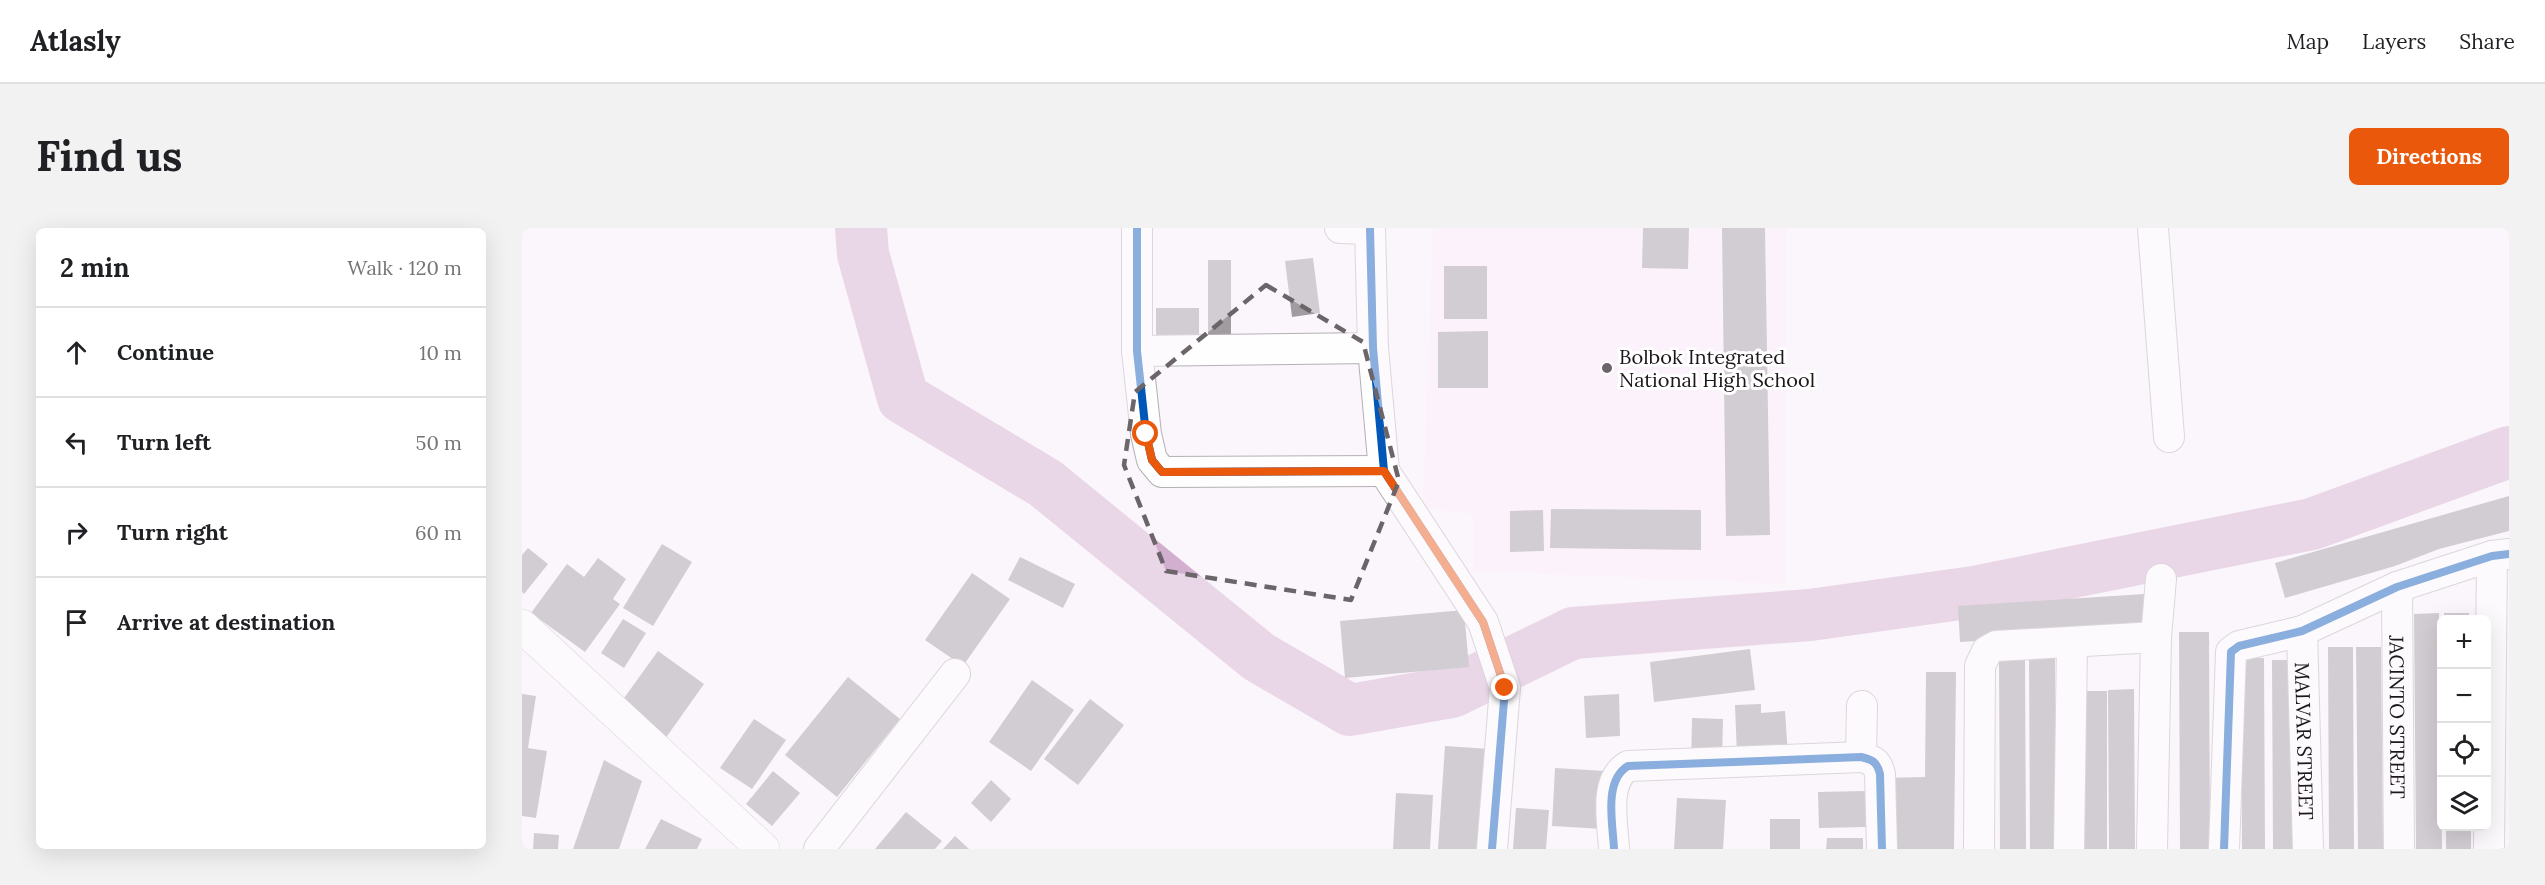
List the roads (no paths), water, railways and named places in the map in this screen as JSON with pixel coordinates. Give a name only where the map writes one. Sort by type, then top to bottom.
[{"type":"main road","points":[[522,626],[763,849]]},
{"type":"street","points":[[1137,228],[1137,351],[1146,434],[1152,460],[1162,472],[1384,471]]},
{"type":"street","points":[[1340,228],[1370,229],[1373,348],[1384,471],[1483,622],[1505,688],[1492,849]]},
{"type":"street","points":[[2153,228],[2169,437]]},
{"type":"street","points":[[1137,351],[1373,348]]},
{"type":"street","points":[[2224,849],[2231,652],[2239,646],[2302,631],[2397,587],[2500,555],[2489,849]]},
{"type":"street","points":[[2152,849],[2156,637],[2161,579]]},
{"type":"street","name":"JACINTO STREET","points":[[2397,587],[2400,849]]},
{"type":"street","name":"MALVAR STREET","points":[[2302,631],[2308,849]]},
{"type":"street","points":[[1979,849],[1980,666],[1987,651],[1996,646],[2156,637]]},
{"type":"street","points":[[2069,849],[2072,642]]},
{"type":"street","points":[[819,849],[954,674]]},
{"type":"street","points":[[1861,757],[1862,706]]},
{"type":"street","points":[[1614,849],[1615,780],[1620,771],[1628,766],[1861,757],[1872,760],[1878,765],[1882,849]]},
{"type":"waterway","points":[[861,228],[863,254],[903,398],[1045,483],[1259,657],[1350,710],[1452,692],[1573,633],[1810,615],[1974,592],[2312,524],[2509,452]]},
{"type":"place","name":"Bolbok Integrated National High School","points":[[1607,368]]}]
